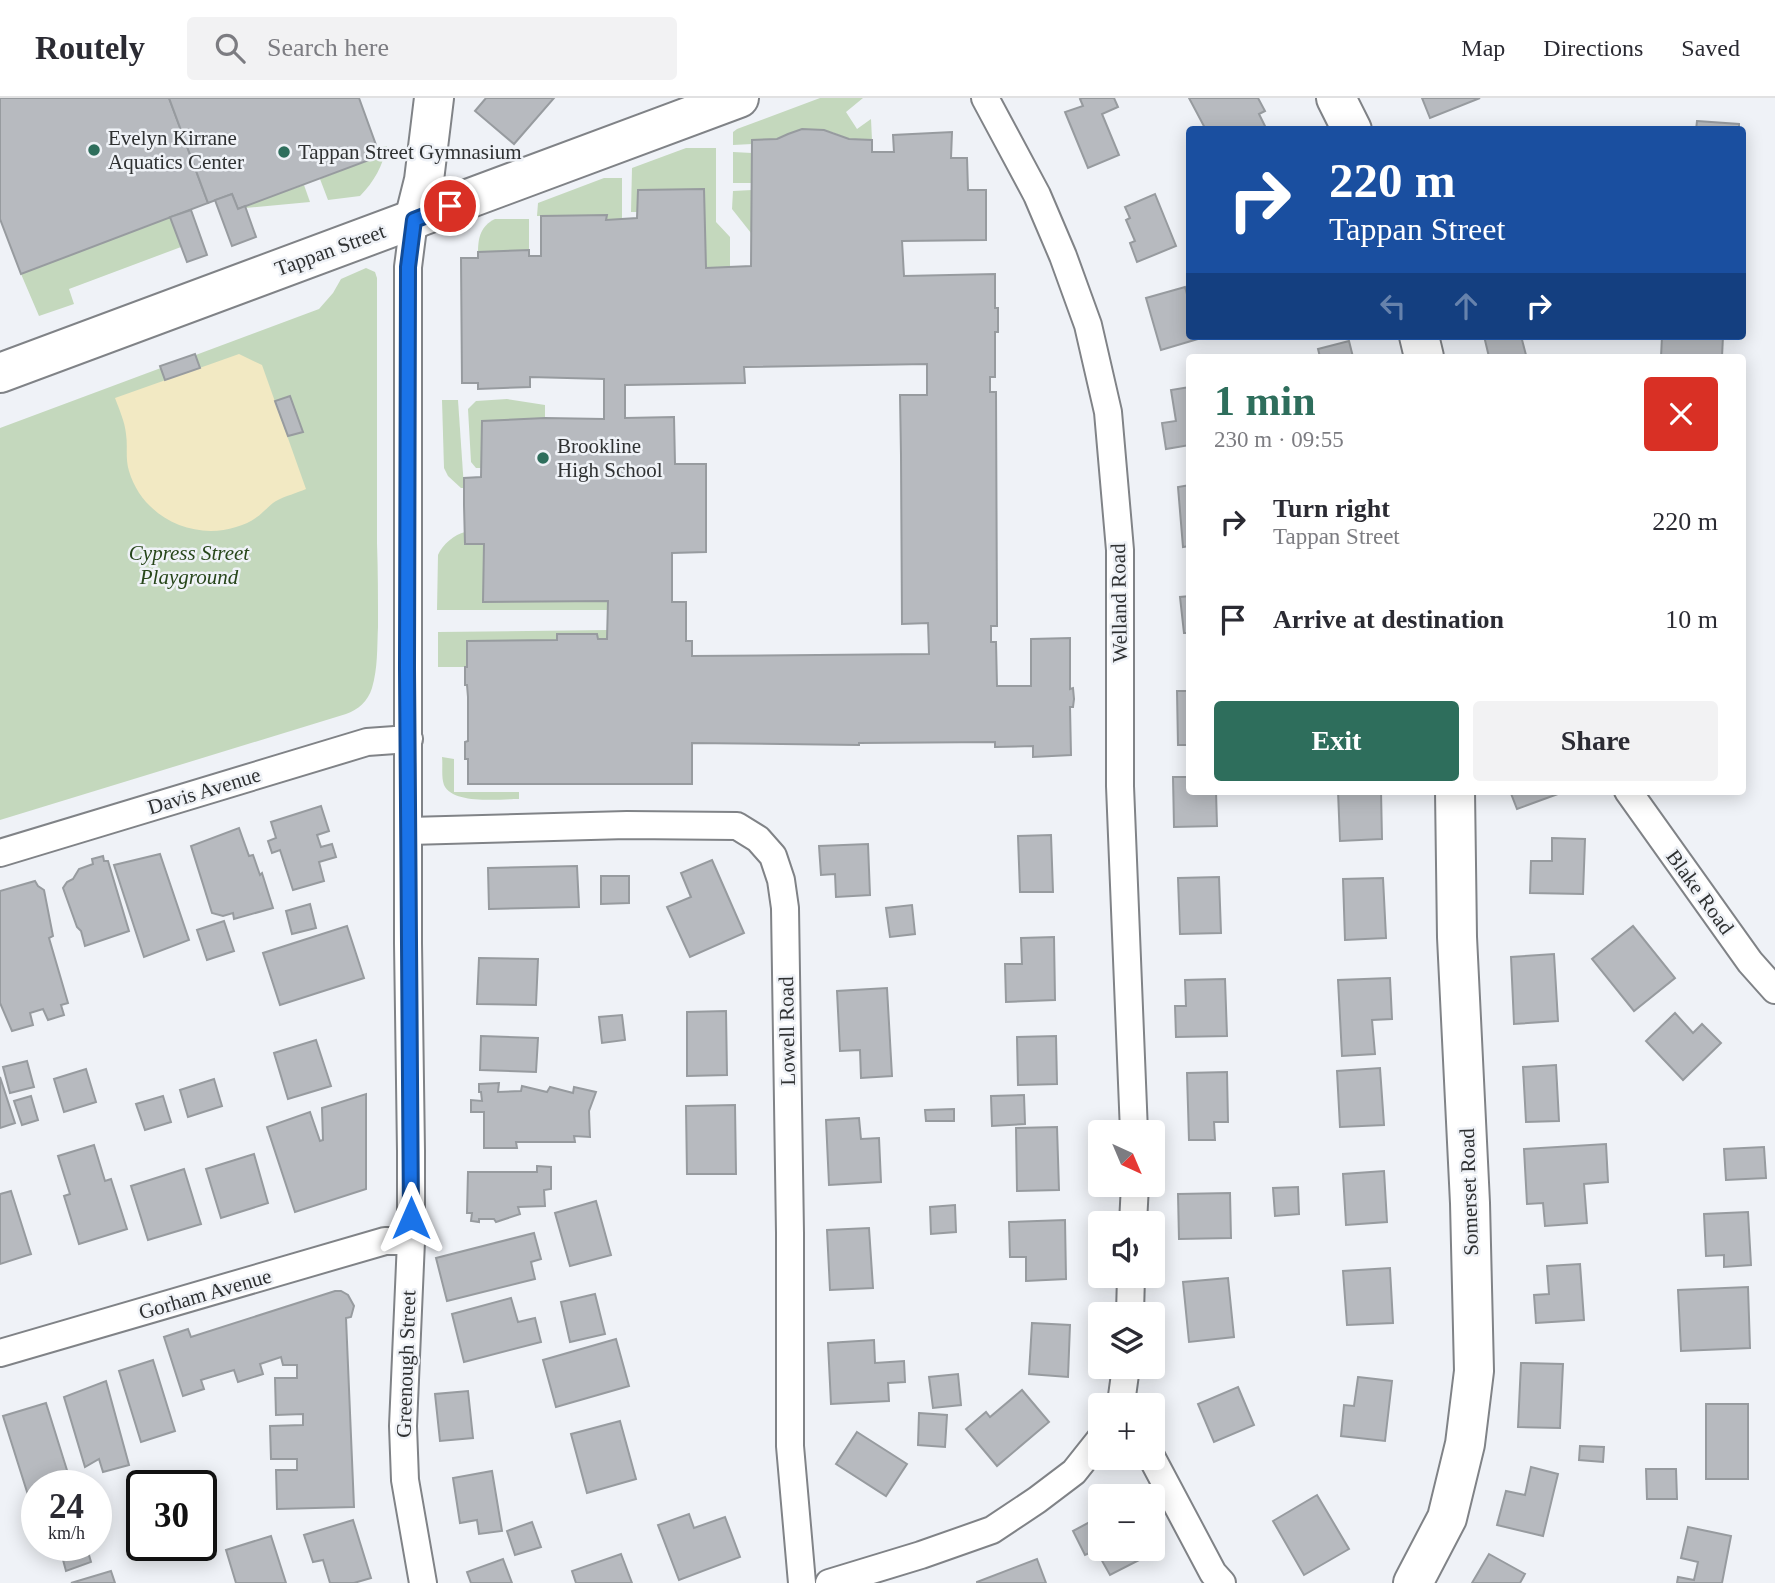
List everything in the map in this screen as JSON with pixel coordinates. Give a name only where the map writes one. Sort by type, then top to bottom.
[{"type":"street","points":[[414,220],[424,180],[434,98]]},
{"type":"street","name":"Tappan Street","points":[[0,373],[739,98]]},
{"type":"street","name":"Welland Road","points":[[985,98],[1037,195],[1063,256],[1088,325],[1108,412],[1120,550],[1120,786],[1134,1120]]},
{"type":"street","points":[[1336,98],[1350,126]]},
{"type":"street","name":"Greenough Street","points":[[414,220],[407,279],[411,1241],[403,1415],[408,1504],[423,1583]]},
{"type":"street","name":"Davis Avenue","points":[[0,853],[367,742],[409,739]]},
{"type":"street","name":"Somerset Road","points":[[1413,1583],[1447,1518],[1465,1444],[1474,1371],[1470,1203],[1457,937],[1455,795]]},
{"type":"street","name":"Blake Road","points":[[1631,795],[1750,962],[1775,990]]},
{"type":"street","name":"Lowell Road","points":[[409,831],[627,825],[737,826],[758,839],[773,856],[781,880],[785,908],[790,1219],[790,1446],[802,1583]]},
{"type":"street","name":"Gorham Avenue","points":[[0,1353],[385,1241],[411,1241]]},
{"type":"street","points":[[829,1583],[992,1530],[1074,1472],[1088,1454]]},
{"type":"street","points":[[1159,1470],[1213,1573],[1222,1583]]},
{"type":"green space","points":[[820,98],[863,98],[846,112],[857,129],[871,119],[872,140],[849,139],[832,132],[802,129],[777,139],[753,140],[752,144],[733,145],[733,132],[737,129]]},
{"type":"green space","points":[[387,146],[377,173],[360,196],[328,200],[320,179],[379,156],[377,148]]},
{"type":"green space","points":[[686,148],[716,148],[716,222],[730,237],[730,267],[706,268],[704,189],[638,190],[637,212],[631,212],[632,168]]},
{"type":"green space","points":[[733,152],[752,153],[752,183],[733,183]]},
{"type":"green space","points":[[604,178],[622,178],[622,220],[606,220],[606,215],[537,216],[538,203]]},
{"type":"green space","points":[[304,185],[310,202],[245,208],[245,206]]},
{"type":"green space","points":[[752,190],[751,233],[732,209],[733,191]]},
{"type":"green space","points":[[170,217],[181,247],[69,289],[74,304],[39,316],[21,274]]},
{"type":"green space","points":[[495,219],[529,219],[529,250],[478,252],[481,232]]},
{"type":"green space","name":"Cypress Street Playground","points":[[366,268],[375,272],[377,278],[378,627],[375,673],[368,697],[346,714],[0,820],[0,428],[319,309],[341,279]]},
{"type":"green space","points":[[507,399],[545,405],[545,418],[482,421],[481,468],[476,468],[471,462],[468,409],[476,401]]},
{"type":"green space","points":[[442,400],[458,400],[464,488],[448,476],[444,468]]},
{"type":"green space","points":[[465,532],[484,544],[483,602],[608,601],[608,610],[437,610],[438,555],[449,540]]},
{"type":"green space","points":[[608,630],[607,639],[598,639],[597,634],[558,634],[557,640],[467,641],[467,667],[438,667],[438,632]]},
{"type":"green space","points":[[442,757],[454,759],[454,792],[519,792],[519,799],[478,800],[457,796],[444,785]]},
{"type":"sand","points":[[239,354],[262,365],[306,489],[276,501],[255,519],[240,526],[219,530],[186,527],[157,512],[145,501],[136,487],[129,471],[127,439],[115,398]]},
{"type":"building","name":"Evelyn Kirrane Aquatics Center","points":[[0,98],[169,98],[208,203],[21,274],[0,219]]},
{"type":"building","name":"Tappan Street Gymnasium","points":[[169,98],[359,98],[380,156],[238,209],[232,194],[208,203]]},
{"type":"building","points":[[486,98],[554,98],[514,144],[475,111]]},
{"type":"building","points":[[1114,98],[1118,107],[1102,114],[1119,155],[1088,168],[1065,112],[1083,106],[1080,99]]},
{"type":"building","points":[[1189,98],[1258,98],[1265,111],[1259,114],[1265,126],[1204,126]]},
{"type":"building","points":[[1422,98],[1480,98],[1430,118]]},
{"type":"building","points":[[1697,121],[1739,124],[1739,126],[1696,126]]},
{"type":"building","name":"Brookline High School","points":[[802,129],[824,130],[849,139],[872,140],[872,152],[894,152],[893,135],[952,132],[951,158],[967,158],[968,190],[986,190],[986,240],[902,241],[904,276],[995,274],[998,332],[995,332],[995,377],[990,377],[990,392],[996,392],[997,626],[991,626],[991,642],[996,642],[997,686],[1031,686],[1031,639],[1070,638],[1070,689],[1073,688],[1074,699],[1073,707],[1070,707],[1071,755],[1033,757],[1033,746],[995,747],[995,742],[859,745],[692,743],[692,784],[468,784],[468,759],[465,759],[465,742],[468,741],[468,697],[465,685],[467,641],[557,640],[557,634],[597,634],[598,639],[607,639],[608,601],[483,602],[484,544],[465,544],[464,505],[464,478],[481,477],[482,421],[604,419],[604,379],[530,377],[530,387],[478,389],[478,383],[462,383],[461,258],[478,258],[478,252],[529,250],[529,256],[541,256],[541,216],[607,215],[606,220],[637,218],[638,190],[704,189],[706,268],[751,266],[752,140],[777,139]],"holes":[[[927,364],[927,395],[900,395],[902,624],[928,623],[929,654],[692,656],[692,641],[686,641],[686,602],[672,602],[672,553],[706,552],[706,464],[675,464],[674,417],[625,418],[625,385],[745,383],[744,367]]]},
{"type":"building","points":[[232,194],[238,209],[245,206],[256,237],[232,246],[215,200]]},
{"type":"building","points":[[1155,194],[1176,246],[1137,262],[1130,243],[1135,241],[1126,220],[1130,218],[1125,207]]},
{"type":"building","points":[[191,210],[207,255],[187,262],[170,217]]},
{"type":"building","points":[[1185,287],[1186,340],[1195,340],[1161,350],[1146,298]]},
{"type":"building","points":[[1485,340],[1522,340],[1526,354],[1488,354]]},
{"type":"building","points":[[1662,340],[1723,340],[1722,354],[1661,354]]},
{"type":"building","points":[[1349,341],[1352,354],[1319,354],[1318,349]]},
{"type":"building","points":[[195,354],[200,368],[165,380],[160,366]]},
{"type":"building","points":[[1186,388],[1186,446],[1166,449],[1162,423],[1176,421],[1171,390]]},
{"type":"building","points":[[290,396],[303,432],[288,436],[275,401]]},
{"type":"building","points":[[1186,486],[1186,547],[1183,547],[1178,487]]},
{"type":"building","points":[[1186,596],[1186,633],[1184,633],[1180,597]]},
{"type":"building","points":[[1177,691],[1186,691],[1186,745],[1178,745]]},
{"type":"building","points":[[1173,777],[1186,777],[1186,795],[1216,795],[1217,826],[1174,827]]},
{"type":"building","points":[[1338,795],[1381,795],[1382,839],[1340,841]]},
{"type":"building","points":[[1512,795],[1555,795],[1517,809]]},
{"type":"building","points":[[321,806],[329,831],[317,835],[321,847],[332,844],[336,857],[319,862],[324,881],[293,890],[280,850],[272,853],[268,841],[276,838],[271,822]]},
{"type":"building","points":[[239,828],[249,856],[253,855],[260,875],[262,873],[273,908],[234,919],[233,913],[223,916],[212,913],[191,846]]},
{"type":"building","points":[[1051,835],[1053,892],[1020,892],[1018,836]]},
{"type":"building","points":[[1552,838],[1585,839],[1583,894],[1530,893],[1531,861],[1552,861]]},
{"type":"building","points":[[868,844],[870,895],[836,897],[835,874],[821,875],[819,846]]},
{"type":"building","points":[[160,854],[189,940],[144,957],[114,865]]},
{"type":"building","points":[[103,856],[104,861],[108,861],[129,931],[85,946],[63,888],[79,869],[93,864],[92,859]]},
{"type":"building","points":[[712,860],[744,933],[690,957],[667,907],[691,897],[681,873]]},
{"type":"building","points":[[577,866],[579,907],[489,909],[488,868]]},
{"type":"building","points":[[601,876],[629,876],[629,903],[601,904]]},
{"type":"building","points":[[1219,877],[1221,933],[1180,934],[1178,878]]},
{"type":"building","points":[[1383,878],[1386,938],[1345,940],[1343,879]]},
{"type":"building","points":[[35,881],[44,890],[53,936],[49,938],[68,1003],[61,1005],[64,1015],[48,1020],[43,1009],[30,1013],[33,1025],[12,1031],[0,1003],[0,891]]},
{"type":"building","points":[[310,904],[316,928],[292,934],[286,911]]},
{"type":"building","points":[[912,905],[915,934],[890,937],[886,908]]},
{"type":"building","points":[[224,921],[234,951],[207,960],[197,930]]},
{"type":"building","points":[[347,926],[364,978],[280,1005],[263,953]]},
{"type":"building","points":[[1633,926],[1675,978],[1634,1011],[1592,959]]},
{"type":"building","points":[[1054,937],[1055,1000],[1006,1002],[1005,964],[1022,964],[1021,938]]},
{"type":"building","points":[[1554,954],[1558,1021],[1514,1024],[1511,957]]},
{"type":"building","points":[[479,958],[538,959],[536,1005],[477,1004]]},
{"type":"building","points":[[1390,978],[1392,1019],[1372,1020],[1375,1054],[1342,1056],[1338,980]]},
{"type":"building","points":[[1225,979],[1227,1036],[1176,1037],[1175,1006],[1186,1006],[1185,980]]},
{"type":"building","points":[[887,988],[892,1076],[861,1078],[860,1050],[840,1051],[837,991]]},
{"type":"building","points":[[726,1011],[727,1075],[687,1076],[687,1012]]},
{"type":"building","points":[[1675,1013],[1693,1033],[1702,1024],[1721,1043],[1683,1080],[1646,1041]]},
{"type":"building","points":[[622,1015],[625,1040],[602,1043],[599,1017]]},
{"type":"building","points":[[481,1036],[538,1038],[536,1072],[480,1070]]},
{"type":"building","points":[[1056,1036],[1057,1084],[1018,1085],[1017,1037]]},
{"type":"building","points":[[316,1040],[331,1086],[288,1099],[274,1053]]},
{"type":"building","points":[[27,1061],[34,1087],[10,1093],[3,1067]]},
{"type":"building","points":[[1556,1065],[1559,1121],[1526,1122],[1523,1067]]},
{"type":"building","points":[[1380,1068],[1384,1125],[1340,1127],[1337,1071]]},
{"type":"building","points":[[86,1069],[96,1102],[64,1112],[54,1079]]},
{"type":"building","points":[[1227,1072],[1228,1122],[1214,1122],[1215,1140],[1189,1140],[1187,1073]]},
{"type":"building","points":[[0,1077],[15,1123],[0,1128]]},
{"type":"building","points":[[214,1079],[222,1106],[188,1117],[180,1090]]},
{"type":"building","points":[[499,1083],[498,1092],[521,1091],[522,1086],[547,1092],[550,1087],[573,1093],[574,1087],[596,1092],[589,1111],[590,1137],[574,1136],[575,1142],[516,1142],[517,1148],[484,1148],[484,1112],[471,1112],[471,1100],[482,1101],[479,1084]]},
{"type":"building","points":[[366,1094],[366,1189],[295,1212],[267,1127],[310,1112],[320,1141],[323,1140],[322,1108]]},
{"type":"building","points":[[1024,1095],[1025,1124],[992,1126],[991,1096]]},
{"type":"building","points":[[31,1096],[38,1120],[22,1125],[14,1101]]},
{"type":"building","points":[[163,1096],[171,1122],[145,1130],[136,1104]]},
{"type":"building","points":[[735,1105],[736,1174],[687,1174],[686,1106]]},
{"type":"building","points":[[954,1109],[954,1121],[926,1121],[925,1110]]},
{"type":"building","points":[[859,1118],[861,1139],[879,1138],[881,1182],[829,1185],[826,1120]]},
{"type":"building","points":[[1057,1127],[1059,1190],[1017,1191],[1016,1128]]},
{"type":"building","points":[[1606,1144],[1608,1182],[1584,1184],[1587,1223],[1545,1226],[1543,1203],[1527,1204],[1524,1149]]},
{"type":"building","points":[[94,1145],[105,1181],[111,1179],[127,1229],[79,1244],[64,1196],[70,1194],[58,1156]]},
{"type":"building","points":[[1764,1147],[1766,1178],[1726,1180],[1724,1149]]},
{"type":"building","points":[[254,1154],[268,1203],[221,1218],[206,1169]]},
{"type":"building","points":[[537,1166],[551,1167],[551,1189],[544,1190],[545,1206],[518,1207],[520,1214],[496,1222],[494,1219],[471,1221],[472,1213],[467,1213],[468,1172],[537,1172]]},
{"type":"building","points":[[184,1169],[201,1224],[148,1240],[131,1186]]},
{"type":"building","points":[[1384,1171],[1387,1222],[1346,1225],[1343,1174]]},
{"type":"building","points":[[1298,1187],[1299,1214],[1275,1216],[1273,1188]]},
{"type":"building","points":[[11,1191],[31,1254],[0,1264],[0,1194]]},
{"type":"building","points":[[1230,1193],[1231,1238],[1179,1239],[1178,1194]]},
{"type":"building","points":[[596,1201],[611,1255],[570,1266],[555,1213]]},
{"type":"building","points":[[955,1205],[956,1232],[931,1234],[930,1207]]},
{"type":"building","points":[[1748,1212],[1751,1265],[1724,1267],[1724,1255],[1706,1256],[1704,1214]]},
{"type":"building","points":[[1065,1220],[1066,1279],[1026,1281],[1026,1257],[1010,1257],[1009,1222]]},
{"type":"building","points":[[869,1228],[873,1288],[830,1290],[827,1230]]},
{"type":"building","points":[[534,1233],[541,1259],[531,1262],[535,1279],[447,1301],[436,1258]]},
{"type":"building","points":[[1580,1264],[1584,1320],[1536,1323],[1534,1295],[1549,1294],[1547,1266]]},
{"type":"building","points":[[1390,1268],[1393,1323],[1347,1325],[1343,1271]]},
{"type":"building","points":[[1228,1278],[1234,1337],[1189,1342],[1183,1282]]},
{"type":"building","points":[[1748,1287],[1750,1348],[1681,1351],[1678,1290]]},
{"type":"building","points":[[335,1291],[348,1295],[354,1306],[351,1317],[346,1318],[354,1507],[277,1509],[276,1470],[297,1470],[297,1459],[271,1459],[270,1426],[303,1425],[303,1414],[276,1415],[275,1378],[297,1378],[297,1365],[283,1365],[281,1357],[260,1364],[263,1374],[238,1382],[234,1370],[201,1380],[204,1389],[183,1396],[164,1337],[188,1329],[191,1337]]},
{"type":"building","points":[[595,1294],[605,1334],[570,1342],[561,1302]]},
{"type":"building","points":[[511,1298],[518,1322],[535,1318],[541,1342],[464,1362],[452,1314]]},
{"type":"building","points":[[1032,1323],[1070,1325],[1068,1377],[1029,1374]]},
{"type":"building","points":[[616,1339],[629,1386],[556,1407],[543,1360]]},
{"type":"building","points":[[874,1340],[875,1363],[904,1361],[905,1382],[888,1383],[889,1401],[831,1404],[828,1343]]},
{"type":"building","points":[[153,1360],[175,1431],[141,1442],[119,1371]]},
{"type":"building","points":[[1521,1363],[1563,1364],[1560,1428],[1518,1427]]},
{"type":"building","points":[[958,1374],[961,1405],[933,1408],[929,1377]]},
{"type":"building","points":[[1358,1377],[1392,1381],[1385,1441],[1341,1436],[1344,1405],[1354,1406]]},
{"type":"building","points":[[106,1381],[129,1465],[102,1470],[99,1459],[85,1467],[64,1397]]},
{"type":"building","points":[[1238,1387],[1254,1425],[1214,1442],[1198,1404]]},
{"type":"building","points":[[1022,1390],[1049,1422],[997,1466],[966,1429],[986,1412],[990,1417]]},
{"type":"building","points":[[468,1391],[473,1438],[440,1441],[435,1394]]},
{"type":"building","points":[[46,1403],[67,1470],[21,1470],[21,1473],[3,1416]]},
{"type":"building","points":[[1706,1404],[1748,1404],[1748,1479],[1706,1479]]},
{"type":"building","points":[[919,1413],[947,1415],[945,1447],[918,1445]]},
{"type":"building","points":[[620,1421],[636,1479],[587,1493],[571,1434]]},
{"type":"building","points":[[857,1432],[907,1464],[886,1496],[836,1464]]},
{"type":"building","points":[[1580,1446],[1604,1447],[1603,1462],[1579,1460]]},
{"type":"building","points":[[1531,1467],[1558,1474],[1543,1536],[1497,1525],[1506,1491],[1525,1495]]},
{"type":"building","points":[[1646,1469],[1676,1469],[1677,1499],[1647,1499]]},
{"type":"building","points":[[492,1471],[502,1531],[479,1534],[477,1520],[460,1523],[453,1478]]},
{"type":"building","points":[[1317,1495],[1349,1549],[1304,1575],[1273,1521]]},
{"type":"building","points":[[689,1514],[694,1528],[725,1517],[740,1557],[679,1580],[658,1525]]},
{"type":"building","points":[[353,1520],[371,1578],[354,1583],[330,1583],[323,1560],[313,1562],[304,1535]]},
{"type":"building","points":[[532,1522],[541,1547],[515,1555],[507,1531]]},
{"type":"building","points":[[1088,1523],[1088,1554],[1085,1555],[1073,1531]]},
{"type":"building","points":[[1688,1527],[1731,1536],[1722,1583],[1677,1583],[1678,1577],[1694,1580],[1698,1562],[1681,1558]]},
{"type":"building","points":[[271,1536],[286,1583],[236,1583],[226,1550]]},
{"type":"building","points":[[621,1554],[632,1583],[576,1583],[572,1571]]},
{"type":"building","points":[[1489,1554],[1525,1574],[1520,1583],[1472,1583]]},
{"type":"building","points":[[503,1559],[512,1583],[471,1583],[467,1572]]},
{"type":"building","points":[[1037,1559],[1046,1583],[977,1583],[977,1582]]},
{"type":"building","points":[[63,1561],[91,1561],[91,1562],[66,1571]]},
{"type":"building","points":[[1102,1561],[1137,1561],[1110,1575]]},
{"type":"building","points":[[111,1571],[115,1583],[71,1583]]},
{"type":"place","name":"Evelyn Kirrane Aquatics Center","points":[[94,150]]},
{"type":"place","name":"Tappan Street Gymnasium","points":[[284,152]]},
{"type":"place","name":"Brookline High School","points":[[543,458]]},
{"type":"route","points":[[411,1218],[407,668],[408,267],[414,220],[450,206]]}]
